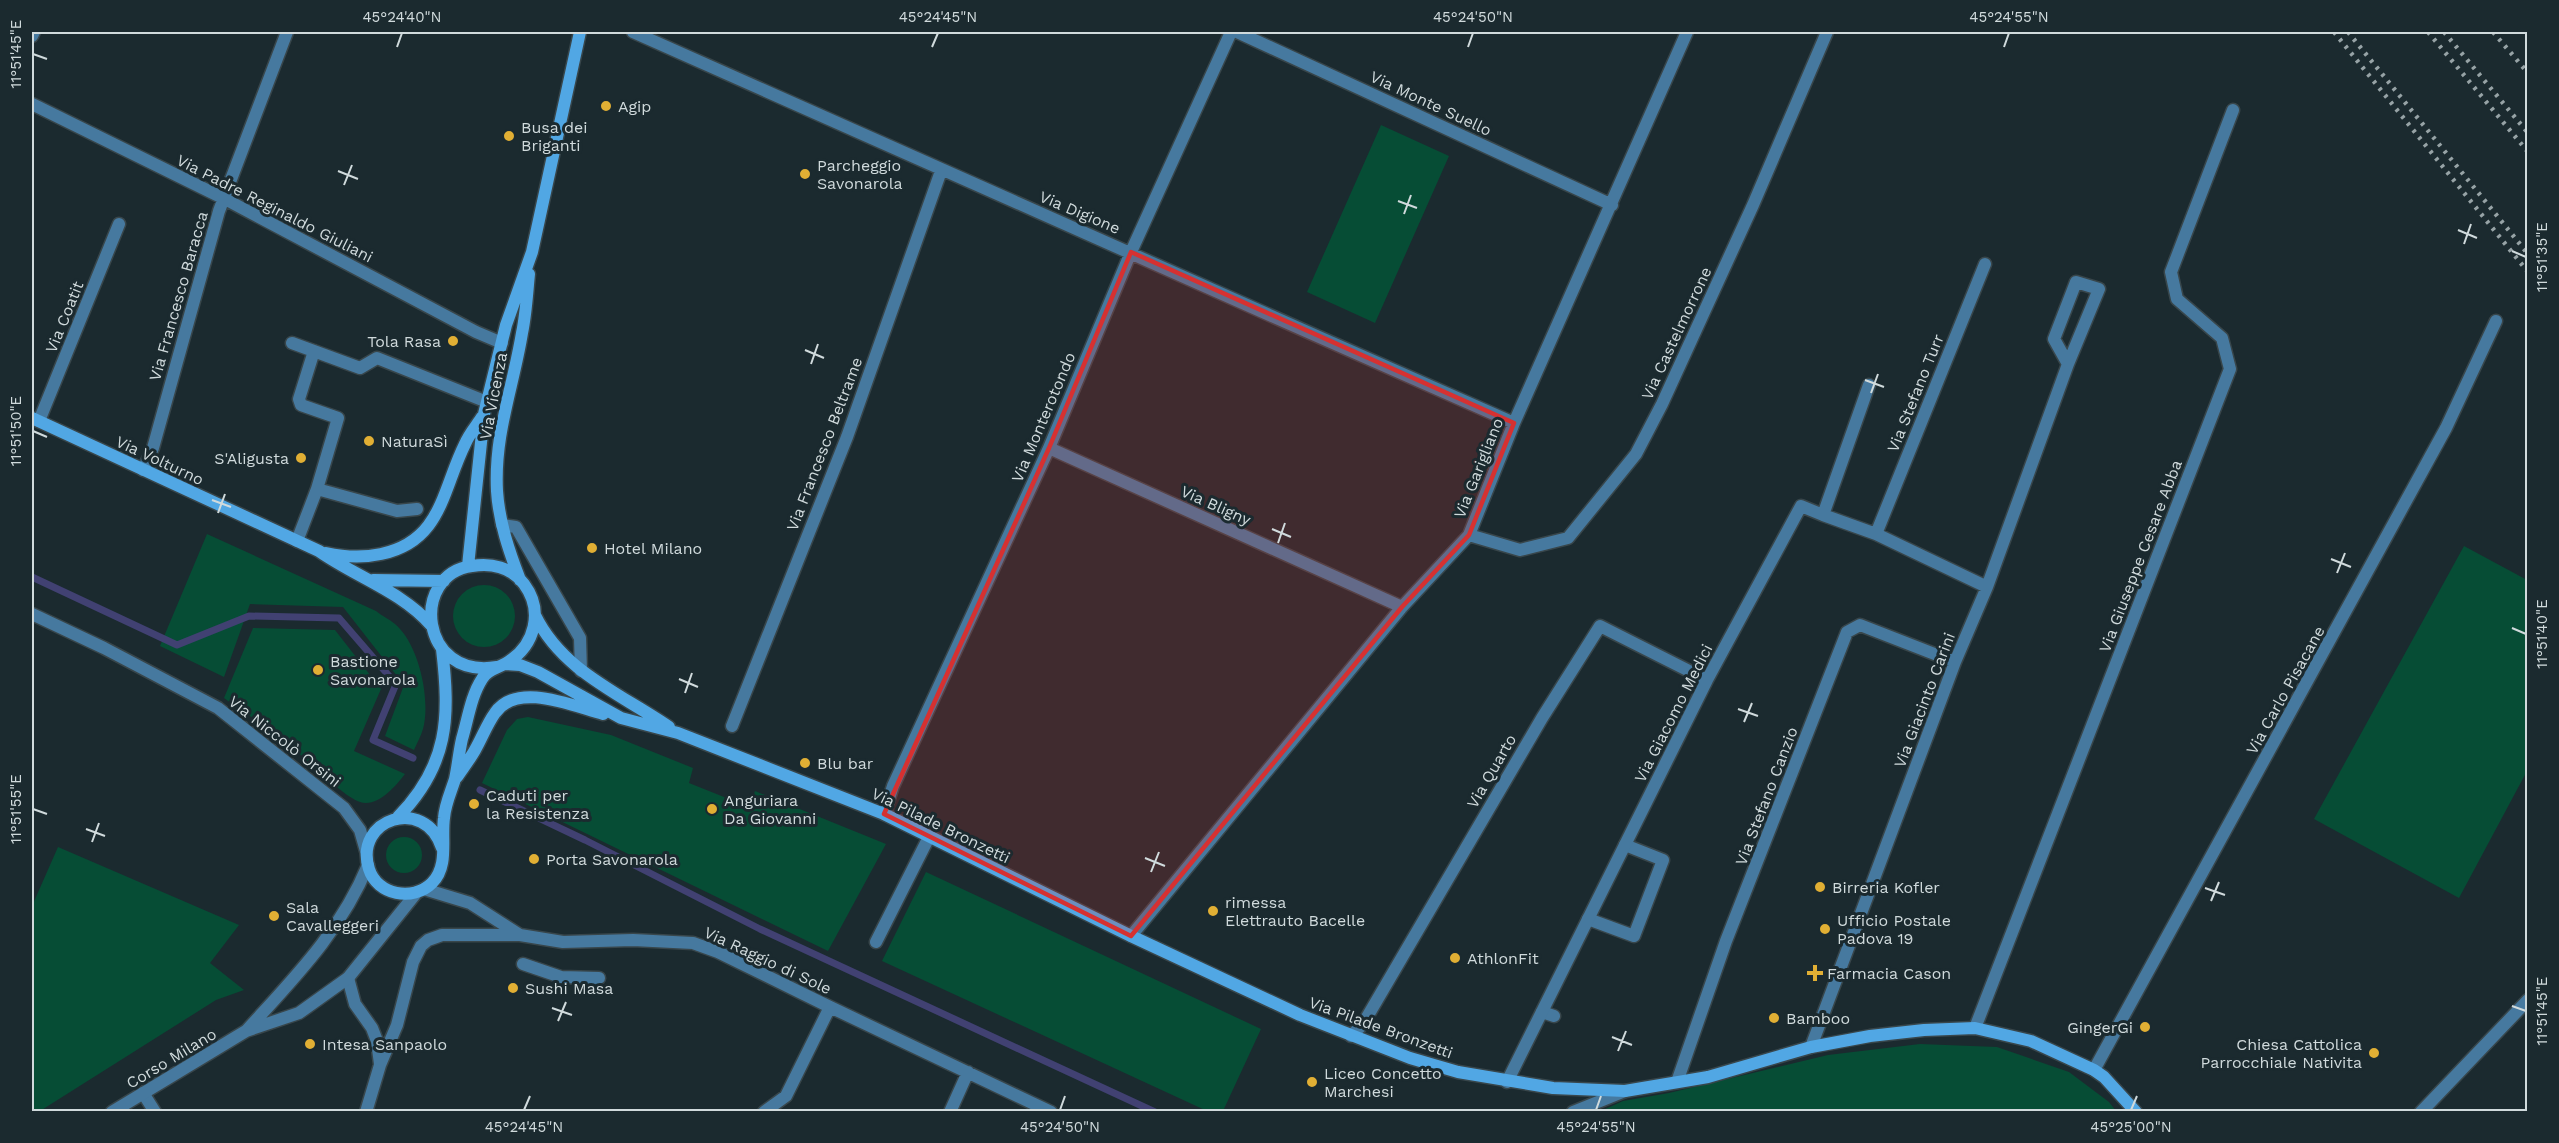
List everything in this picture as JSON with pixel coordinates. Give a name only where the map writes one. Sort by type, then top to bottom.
[{"type":"main road","name":"Via Vicenza","points":[[520,580],[502,525],[497,492],[499,442],[502,417],[522,334],[532,252],[580,32]]},
{"type":"main road","name":"Via Vicenza","points":[[468,566],[486,408],[502,343],[532,252]]},
{"type":"main road","name":"Via Vicenza","points":[[319,551],[341,556],[370,556],[407,546],[419,537],[431,523],[439,508],[465,443],[486,408]]},
{"type":"main road","name":"Via Volturno","points":[[35,420],[319,551],[339,565],[370,580],[412,606],[431,625]]},
{"type":"main road","points":[[442,848],[435,831],[428,825],[411,818],[398,818],[382,825],[375,832],[366,851],[368,865],[374,878],[385,889],[401,894],[420,891],[433,882],[440,872],[442,848],[444,816],[474,694],[485,674],[501,666],[520,654],[532,636],[535,615],[529,592],[520,580],[506,569],[489,564],[468,566],[456,571],[444,581],[435,594],[431,609],[431,625],[435,640],[451,658],[468,667],[478,669],[501,666]]},
{"type":"main road","name":"Via Volturno","points":[[370,580],[444,581]]},
{"type":"main road","name":"Via Pilade Bronzetti","points":[[535,615],[556,649],[582,671],[678,733]]},
{"type":"main road","points":[[398,818],[426,781],[444,735],[447,707],[442,649]]},
{"type":"main road","name":"Via Pilade Bronzetti","points":[[501,666],[520,665],[538,672],[621,718],[678,733],[884,814],[1131,936],[1300,1016],[1351,1036],[1458,1072],[1507,1082],[1588,1091],[1625,1091],[1708,1077],[1811,1047],[1913,1031],[1974,1028],[2031,1041],[2094,1070],[2104,1077],[2136,1112]]},
{"type":"main road","points":[[454,780],[475,751],[496,711],[517,698],[549,699],[621,718]]},
{"type":"street","points":[[32,36],[34,32]]},
{"type":"street","name":"Via Francesco Baracca","points":[[143,470],[153,448],[219,212],[287,32]]},
{"type":"street","name":"Via Digione","points":[[633,32],[941,171],[1131,252],[1514,423]]},
{"type":"street","name":"Via Monterotondo","points":[[884,814],[893,786],[1049,448],[1131,252],[1231,32]]},
{"type":"street","name":"Via Monte Suello","points":[[1237,32],[1612,205]]},
{"type":"street","name":"Via Garigliano","points":[[1131,936],[1402,607],[1469,535],[1514,423],[1687,32]]},
{"type":"street","name":"Via Castelmorrone","points":[[1469,535],[1520,550],[1568,538],[1636,454],[1662,404],[1753,205],[1827,32]]},
{"type":"street","name":"Via Padre Reginaldo Giuliani","points":[[32,104],[225,199],[476,332],[502,343]]},
{"type":"street","name":"Via Giuseppe Cesare Abba","points":[[1974,1028],[2230,369],[2222,338],[2177,299],[2171,272],[2233,110]]},
{"type":"street","name":"Via Francesco Beltrame","points":[[732,726],[847,437],[941,171]]},
{"type":"street","name":"Via Coatit","points":[[35,420],[119,224]]},
{"type":"street","name":"Via Stefano Turr","points":[[1876,534],[1985,264]]},
{"type":"street","name":"Via Giacinto Carini","points":[[1811,1047],[2098,289],[2076,282],[2054,339],[2068,364]]},
{"type":"street","name":"Via Carlo Pisacane","points":[[2094,1070],[2440,438],[2496,321]]},
{"type":"street","points":[[292,343],[360,368],[377,358],[486,408]]},
{"type":"street","points":[[297,541],[317,489],[338,418],[302,405],[299,399],[314,351]]},
{"type":"street","points":[[1869,385],[1823,514],[1876,534],[1987,587]]},
{"type":"street","name":"Via Bligny","points":[[1049,448],[1402,607]]},
{"type":"street","points":[[317,489],[397,512],[417,509]]},
{"type":"street","name":"Via Giacomo Medici","points":[[1507,1082],[1548,1014],[1588,919],[1707,680],[1801,506],[1823,514]]},
{"type":"street","points":[[502,525],[516,527],[546,583],[580,638],[582,671]]},
{"type":"street","points":[[529,592],[546,583]]},
{"type":"street","name":"Via Niccolò Orsini","points":[[32,614],[104,648],[218,708],[344,808],[360,830],[366,851]]},
{"type":"street","name":"Via Stefano Canzio","points":[[1677,1082],[1726,941],[1847,632],[1860,625],[1955,662]]},
{"type":"street","name":"Via Quarto","points":[[1351,1036],[1363,1024],[1542,718],[1600,626],[1707,680]]},
{"type":"street","points":[[876,942],[929,837]]},
{"type":"street","points":[[1588,919],[1634,936],[1663,860],[1625,845]]},
{"type":"street","name":"Corso Milano","points":[[246,1031],[335,927],[355,896],[368,865]]},
{"type":"street","name":"Via Raggio di Sole","points":[[420,891],[470,903],[520,935],[563,942],[633,940],[693,943],[718,952],[1051,1112]]},
{"type":"street","name":"Corso Milano","points":[[112,1112],[246,1031],[300,1013],[348,978],[420,891]]},
{"type":"street","points":[[366,1112],[380,1065],[397,1025],[412,962],[421,946],[434,937],[442,935],[500,933],[520,935]]},
{"type":"street","points":[[523,964],[561,977],[599,978]]},
{"type":"street","points":[[348,978],[355,1004],[372,1028],[377,1041],[380,1065]]},
{"type":"street","points":[[2421,1112],[2528,1000]]},
{"type":"street","points":[[764,1112],[786,1096],[830,1007]]},
{"type":"street","points":[[950,1112],[968,1072]]},
{"type":"street","points":[[1573,1112],[1625,1091]]},
{"type":"street","points":[[143,1093],[155,1112]]},
{"type":"highlighted area","points":[[1131,252],[1514,423],[1469,535],[1402,607],[1131,936],[884,814],[1049,448]]},
{"type":"green space","points":[[1381,125],[1449,156],[1375,323],[1307,292]]},
{"type":"green space","points":[[207,534],[376,611],[395,624],[411,645],[417,658],[424,688],[425,717],[422,732],[414,750],[385,736],[404,685],[343,607],[250,604],[224,677],[160,646]]},
{"type":"green space","points":[[2464,546],[2527,580],[2527,771],[2459,898],[2314,819]]},
{"type":"green space","points":[[478,585],[490,585],[506,594],[513,604],[515,616],[513,628],[506,638],[490,647],[478,647],[467,642],[458,633],[453,622],[453,610],[458,599],[467,590]]},
{"type":"green space","points":[[253,628],[335,630],[381,689],[354,751],[405,774],[386,795],[366,803],[352,798],[331,783],[281,738],[224,698]]},
{"type":"green space","points":[[528,717],[611,735],[693,768],[689,783],[749,807],[755,791],[886,844],[828,951],[482,783],[507,730],[517,719]]},
{"type":"green space","points":[[404,837],[417,842],[422,855],[417,868],[404,873],[391,868],[386,855],[391,842]]},
{"type":"green space","points":[[58,847],[239,925],[210,963],[244,990],[216,1000],[40,1111],[32,1111],[32,906]]},
{"type":"green space","points":[[926,872],[1261,1029],[1223,1111],[1207,1111],[882,961]]},
{"type":"green space","points":[[1920,1044],[1997,1047],[2069,1072],[2109,1102],[2116,1111],[1601,1111],[1623,1101],[1669,1093],[1828,1055]]},
{"type":"waterway","points":[[32,577],[177,645],[249,616],[339,618],[396,684],[373,740],[413,758]]},
{"type":"waterway","points":[[480,790],[585,840],[760,929],[1155,1112]]},
{"type":"railway","points":[[2334,32],[2528,272]]},
{"type":"railway","points":[[2348,32],[2528,254]]},
{"type":"railway","points":[[2428,32],[2528,152]]},
{"type":"railway","points":[[2444,32],[2528,133]]},
{"type":"railway","points":[[2493,32],[2528,73]]},
{"type":"place","name":"Agip","points":[[606,106]]},
{"type":"place","name":"Busa dei Briganti","points":[[509,136]]},
{"type":"place","name":"Parcheggio Savonarola","points":[[805,174]]},
{"type":"place","name":"Tola Rasa","points":[[453,341]]},
{"type":"place","name":"NaturaSì","points":[[369,441]]},
{"type":"place","name":"S'Aligusta","points":[[301,458]]},
{"type":"place","name":"Hotel Milano","points":[[592,548]]},
{"type":"place","name":"Bastione Savonarola","points":[[318,670]]},
{"type":"place","name":"Blu bar","points":[[805,763]]},
{"type":"place","name":"Caduti per la Resistenza","points":[[474,804]]},
{"type":"place","name":"Anguriara Da Giovanni","points":[[712,809]]},
{"type":"place","name":"Porta Savonarola","points":[[534,859]]},
{"type":"place","name":"Birreria Kofler","points":[[1820,887]]},
{"type":"place","name":"rimessa Elettrauto Bacelle","points":[[1213,911]]},
{"type":"place","name":"Sala Cavalleggeri","points":[[274,916]]},
{"type":"place","name":"Ufficio Postale Padova 19","points":[[1825,929]]},
{"type":"place","name":"AthlonFit","points":[[1455,958]]},
{"type":"place","name":"Farmacia Cason","points":[[1815,973]]},
{"type":"place","name":"Sushi Masa","points":[[513,988]]},
{"type":"place","name":"Bamboo","points":[[1774,1018]]},
{"type":"place","name":"GingerGi","points":[[2145,1027]]},
{"type":"place","name":"Intesa Sanpaolo","points":[[310,1044]]},
{"type":"place","name":"Chiesa Cattolica Parrocchiale Nativita","points":[[2374,1053]]},
{"type":"place","name":"Liceo Concetto Marchesi","points":[[1312,1082]]}]
